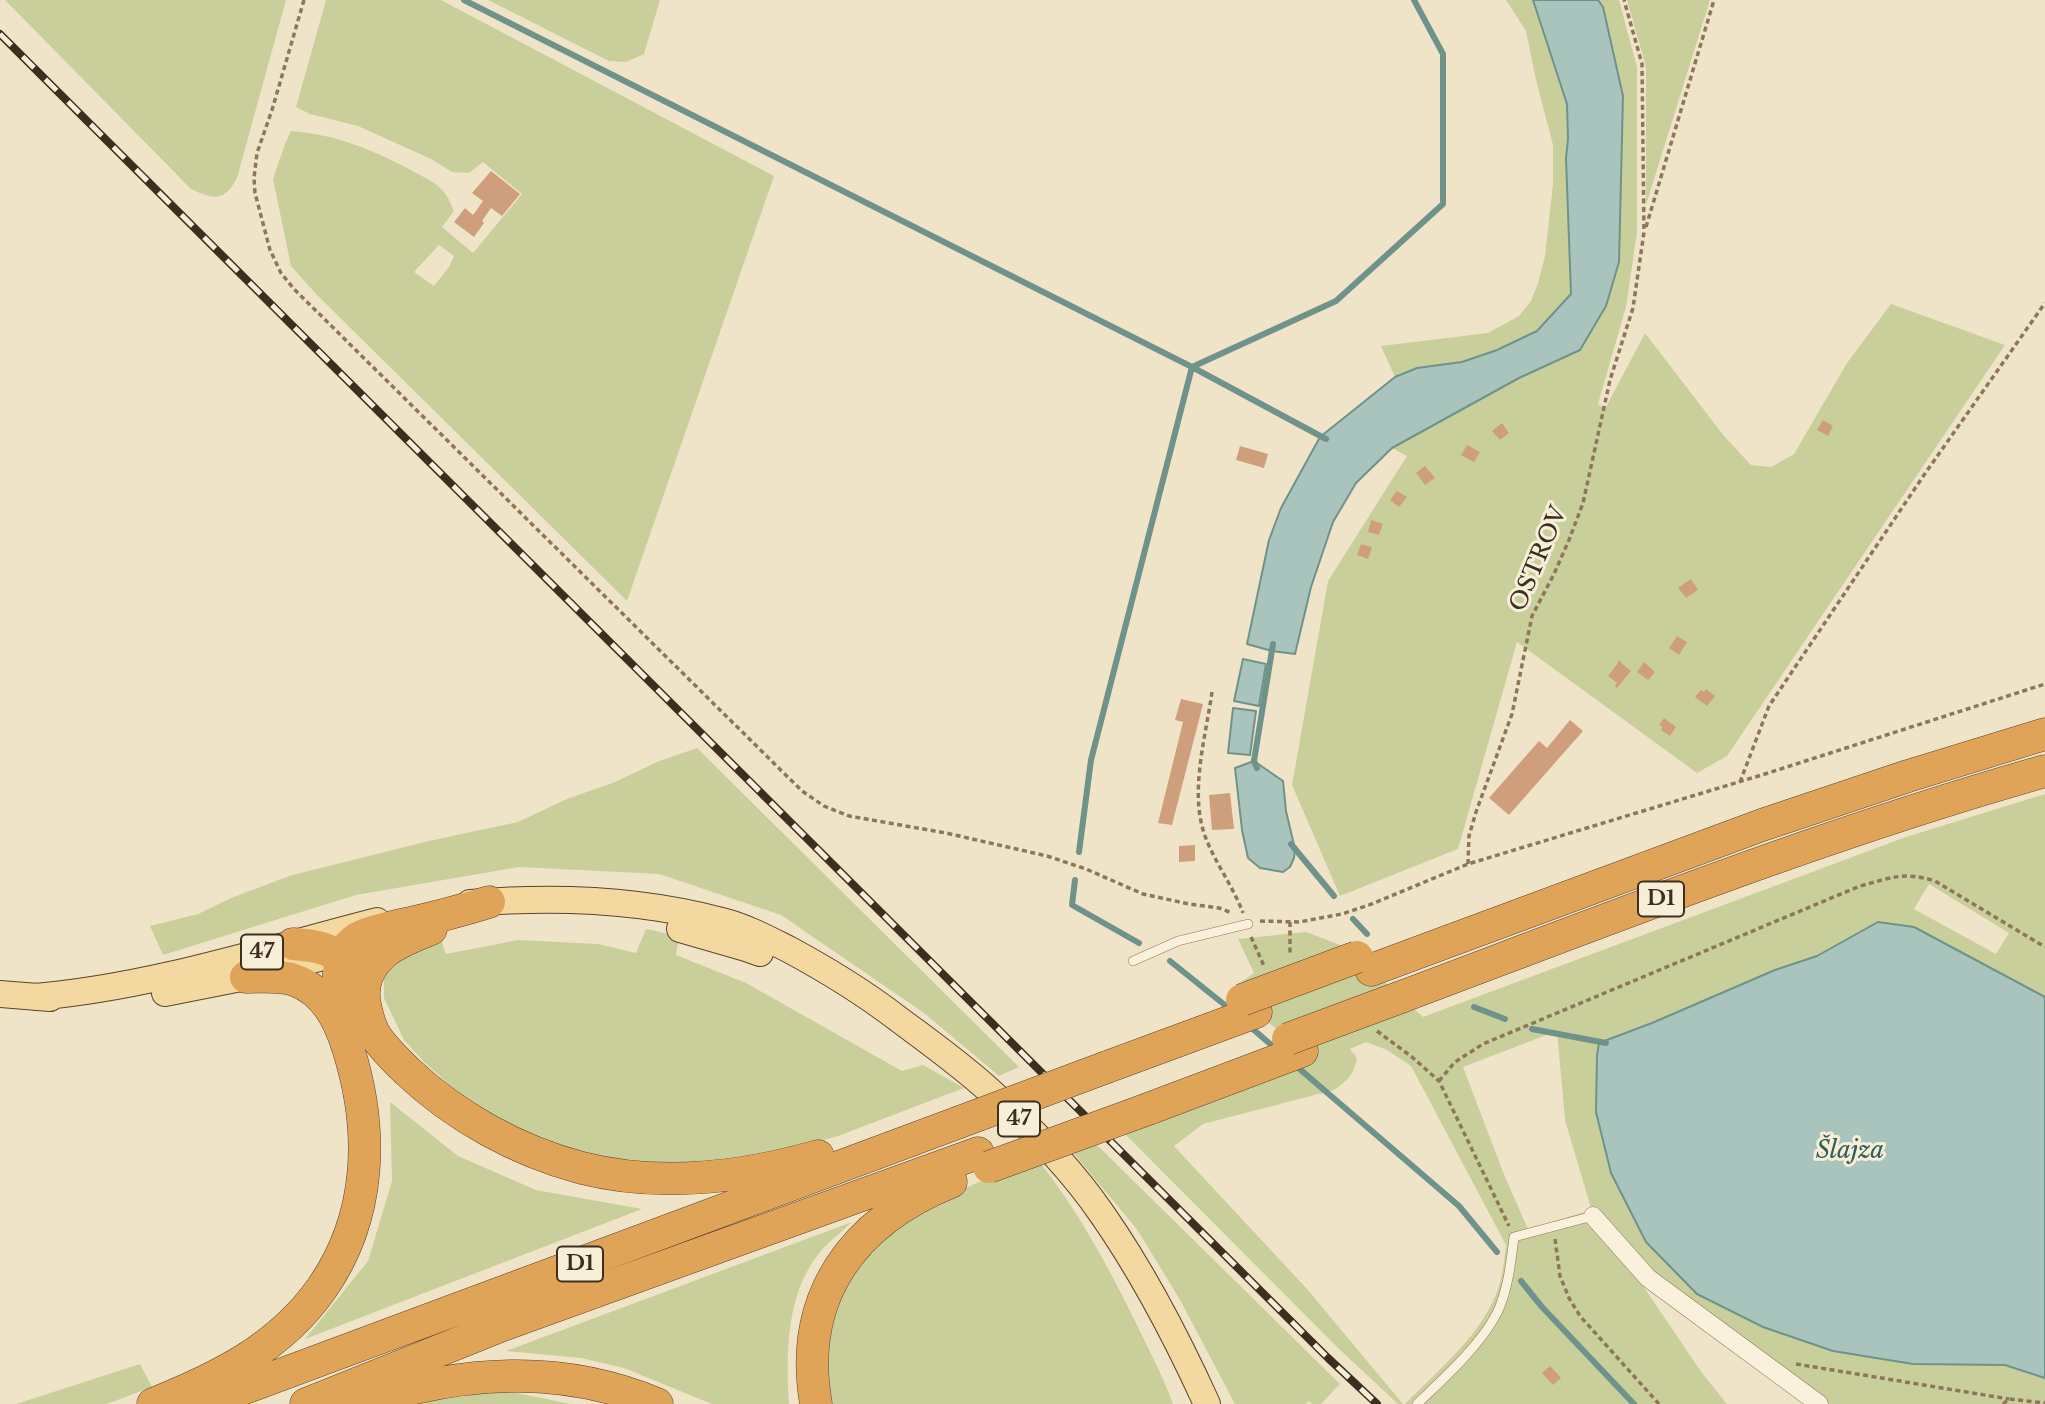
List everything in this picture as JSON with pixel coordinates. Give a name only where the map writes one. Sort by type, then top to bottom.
[{"type":"highway","name":"D1","points":[[202,1404],[952,1116],[1364,963],[1546,904],[1775,820],[2045,734]]},
{"type":"highway","name":"D1","points":[[306,1404],[503,1325],[984,1160],[1142,1102],[1407,1003],[1622,914],[1923,807],[2045,771]]},
{"type":"highway","points":[[345,1040],[338,986],[342,955],[350,945],[359,937],[374,931],[451,914],[489,902]]},
{"type":"highway","points":[[367,1015],[363,994],[365,979],[374,963],[402,941],[430,929]]},
{"type":"highway","points":[[293,944],[313,946],[342,955],[376,1037],[395,1060],[442,1101],[506,1139],[542,1155],[582,1168],[662,1179],[699,1179],[770,1169],[952,1116]]},
{"type":"highway","points":[[153,1404],[217,1376],[262,1349],[283,1332],[321,1289],[349,1237],[358,1206],[364,1177],[364,1115],[359,1083],[336,1016],[323,998],[293,980],[246,976]]},
{"type":"highway","points":[[816,1404],[813,1339],[818,1314],[846,1256],[907,1204],[984,1160]]},
{"type":"highway","points":[[355,1404],[431,1383],[509,1374],[593,1384],[657,1404]]},
{"type":"main road","name":"47","points":[[0,994],[34,997],[145,982],[445,906],[556,899],[622,903],[675,910],[724,921],[765,938],[862,992],[992,1092],[1051,1153],[1114,1232],[1161,1309],[1207,1404]]},
{"type":"main road","points":[[34,997],[138,997],[191,989],[342,955],[430,929],[488,918],[552,913],[614,917],[664,925],[746,948],[898,1018]]},
{"type":"street","points":[[1593,1216],[1648,1278],[1819,1404]]},
{"type":"lane","points":[[1133,961],[1178,941],[1248,924]]},
{"type":"lane","points":[[1417,1404],[1471,1348],[1497,1312],[1505,1288],[1514,1237],[1593,1216]]},
{"type":"path","points":[[304,0],[257,153],[254,178],[263,226],[275,263],[286,280],[813,800],[849,816],[946,833],[1047,856],[1086,869],[1143,894],[1219,908],[1240,917],[1248,924]]},
{"type":"path","points":[[1624,0],[1642,64],[1644,232]]},
{"type":"path","points":[[1644,232],[1714,0]]},
{"type":"path","name":"OSTROV","points":[[1468,864],[1469,836],[1512,714],[1532,616],[1554,574],[1583,503],[1609,380],[1633,308],[1644,232]]},
{"type":"path","points":[[1740,782],[1769,706],[1924,475],[2045,303]]},
{"type":"path","points":[[1248,924],[1264,920],[1316,920],[1342,915],[1468,864],[1740,782],[2045,684]]},
{"type":"path","points":[[1212,692],[1200,762],[1203,832],[1236,895],[1257,953],[1268,971]]},
{"type":"path","points":[[1439,1081],[1455,1062],[1483,1044],[1860,886],[1896,877],[1916,875],[1936,881],[2045,947]]},
{"type":"path","points":[[1368,1026],[1412,1057],[1439,1081],[1514,1237]]},
{"type":"path","points":[[1554,1226],[1560,1276],[1569,1298],[1580,1316],[1659,1404]]},
{"type":"path","points":[[1797,1364],[2045,1403]]},
{"type":"path","points":[[2003,1404],[2009,1399]]},
{"type":"green space","points":[[5,0],[286,0],[237,178],[228,191],[218,197],[212,197],[191,189]]},
{"type":"green space","points":[[326,0],[441,0],[774,176],[627,601],[316,294],[291,266],[273,179],[291,131],[322,135],[366,149],[428,179],[440,188],[454,211],[442,227],[473,253],[522,194],[483,162],[469,173],[452,172],[431,159],[358,126],[310,114],[296,107]],"holes":[[[439,245],[454,256],[434,286],[414,272]]]},
{"type":"green space","points":[[488,0],[660,0],[644,54],[626,62],[609,61]]},
{"type":"green space","points":[[1506,0],[1533,0],[1567,104],[1566,158],[1571,294],[1537,331],[1497,350],[1462,362],[1417,368],[1395,377],[1381,346],[1488,333],[1519,316],[1531,301],[1538,283],[1545,256],[1553,184],[1553,145],[1526,31]]},
{"type":"green space","points":[[1598,0],[1619,0],[1637,67],[1637,232],[1626,307],[1598,404],[1605,409],[1645,333],[1724,436],[1751,465],[1771,467],[1794,454],[1847,363],[1891,304],[2005,345],[1727,756],[1697,773],[1517,642],[1458,849],[1340,896],[1292,785],[1328,581],[1407,456],[1392,448],[1519,378],[1580,350],[1620,157],[1623,96],[1603,8]]},
{"type":"green space","points":[[1627,0],[1710,0],[1646,205],[1646,67]]},
{"type":"green space","points":[[697,748],[1019,1067],[999,1076],[924,1013],[781,915],[659,874],[519,867],[356,895],[163,955],[150,926],[198,914],[231,898],[292,875],[518,822],[567,799]]},
{"type":"green space","points":[[2045,794],[2045,997],[1991,967],[1878,922],[1817,956],[1775,970],[1600,1043],[1597,1055],[1596,1112],[1611,1173],[1645,1242],[1697,1294],[1763,1327],[1833,1351],[1913,1364],[2005,1365],[2045,1378],[2045,1404],[1805,1404],[1641,1283],[1702,1373],[1727,1404],[1405,1404],[1458,1351],[1481,1322],[1498,1289],[1506,1245],[1411,1066],[1387,1050],[1366,1042],[1350,1049],[1357,1058],[1354,1069],[1334,1090],[1203,1124],[1174,1146],[1308,1290],[1403,1404],[1398,1404],[1338,1348],[1123,1132],[1311,1058],[1230,990],[1254,973],[1238,939],[1306,932],[1346,947],[1423,1017],[1906,837]],"holes":[[[1929,884],[2009,933],[1996,954],[1914,909]],[[1557,1031],[1565,1120],[1591,1208],[1528,1229],[1463,1067]]]},
{"type":"green space","points":[[646,929],[679,936],[676,955],[746,983],[902,1071],[923,1065],[964,1088],[838,1136],[744,1163],[659,1166],[569,1151],[485,1116],[424,1062],[404,1040],[384,998],[384,977],[397,960],[441,940],[446,954],[518,940],[598,944],[636,953]]},
{"type":"green space","points":[[390,1102],[458,1156],[536,1190],[642,1209],[305,1339],[368,1261],[392,1181]]},
{"type":"green space","points":[[1096,1144],[1340,1384],[1321,1404],[1312,1404],[1309,1401],[1306,1404],[1235,1404],[1179,1298],[1136,1228],[1074,1154]]},
{"type":"green space","points":[[1039,1161],[1067,1199],[1103,1259],[1173,1404],[826,1404],[830,1306],[870,1246],[931,1203],[981,1181]]},
{"type":"green space","points":[[852,1222],[821,1251],[799,1289],[788,1347],[789,1404],[712,1404],[624,1368],[581,1358],[506,1351]]},
{"type":"green space","points":[[140,1364],[152,1387],[107,1404],[16,1404]]},
{"type":"green space","points":[[502,1390],[571,1404],[412,1404]]},
{"type":"water","points":[[1533,0],[1598,0],[1603,7],[1623,96],[1619,262],[1606,306],[1580,350],[1519,378],[1392,448],[1356,483],[1333,522],[1311,587],[1295,654],[1247,644],[1269,540],[1281,508],[1320,437],[1395,377],[1417,368],[1462,362],[1497,350],[1537,331],[1571,294],[1566,158],[1567,104]]},
{"type":"water","points":[[1243,659],[1266,664],[1259,706],[1234,701]]},
{"type":"water","points":[[1233,708],[1256,711],[1250,755],[1228,753]]},
{"type":"water","points":[[1254,761],[1283,781],[1286,811],[1295,849],[1290,867],[1283,872],[1260,868],[1248,858],[1235,768]]},
{"type":"water","name":"Šlajza","points":[[1878,922],[1914,927],[2045,997],[2045,1378],[2005,1365],[1913,1364],[1833,1351],[1763,1327],[1697,1294],[1646,1242],[1611,1173],[1596,1112],[1599,1043],[1775,970],[1817,956]]},
{"type":"building","points":[[491,171],[520,194],[502,216],[491,208],[474,237],[454,222],[465,208],[473,215],[483,201],[472,193]]},
{"type":"building","points":[[1823,420],[1833,426],[1828,436],[1817,430]]},
{"type":"building","points":[[1502,423],[1509,433],[1500,440],[1492,431]]},
{"type":"building","points":[[1467,445],[1480,452],[1474,462],[1461,455]]},
{"type":"building","points":[[1240,446],[1268,454],[1264,468],[1236,460]]},
{"type":"building","points":[[1425,466],[1435,478],[1425,485],[1416,473]]},
{"type":"building","points":[[1397,491],[1407,497],[1399,507],[1390,500]]},
{"type":"building","points":[[1371,520],[1383,524],[1379,535],[1368,532]]},
{"type":"building","points":[[1361,544],[1372,547],[1368,559],[1357,555]]},
{"type":"building","points":[[1691,579],[1698,590],[1686,598],[1678,588]]},
{"type":"building","points":[[1677,636],[1687,642],[1679,655],[1669,648]]},
{"type":"building","points":[[1618,661],[1631,671],[1617,688],[1617,683],[1608,676]]},
{"type":"building","points":[[1644,662],[1655,672],[1648,680],[1637,672]]},
{"type":"building","points":[[1706,689],[1715,696],[1707,706],[1695,697],[1701,690],[1704,692]]},
{"type":"building","points":[[1181,699],[1203,704],[1172,825],[1158,823],[1183,722],[1175,720]]},
{"type":"building","points":[[1664,718],[1676,727],[1670,736],[1661,730],[1663,727],[1659,725]]},
{"type":"building","points":[[1570,720],[1583,731],[1509,815],[1489,798],[1539,741],[1547,748]]},
{"type":"building","points":[[1230,793],[1234,829],[1212,830],[1209,795]]},
{"type":"building","points":[[1195,845],[1195,861],[1179,862],[1179,846]]},
{"type":"building","points":[[1550,1366],[1561,1378],[1553,1385],[1542,1373]]},
{"type":"waterway","points":[[464,0],[1192,367],[1326,439]]},
{"type":"waterway","points":[[1079,852],[1091,760],[1192,367],[1336,301],[1443,204],[1443,54],[1414,0]]},
{"type":"waterway","points":[[1257,768],[1254,761],[1273,644]]},
{"type":"waterway","points":[[1291,844],[1334,896]]},
{"type":"waterway","points":[[1075,880],[1072,905],[1139,943]]},
{"type":"waterway","points":[[1353,919],[1367,934]]},
{"type":"waterway","points":[[1170,961],[1231,1010]]},
{"type":"waterway","points":[[1474,1007],[1505,1019]]},
{"type":"waterway","points":[[1247,1024],[1276,1049]]},
{"type":"waterway","points":[[1532,1029],[1606,1043]]},
{"type":"waterway","points":[[1295,1065],[1459,1206],[1497,1252]]},
{"type":"waterway","points":[[1521,1281],[1542,1307],[1634,1404]]},
{"type":"railway","points":[[0,34],[1377,1404]]}]
